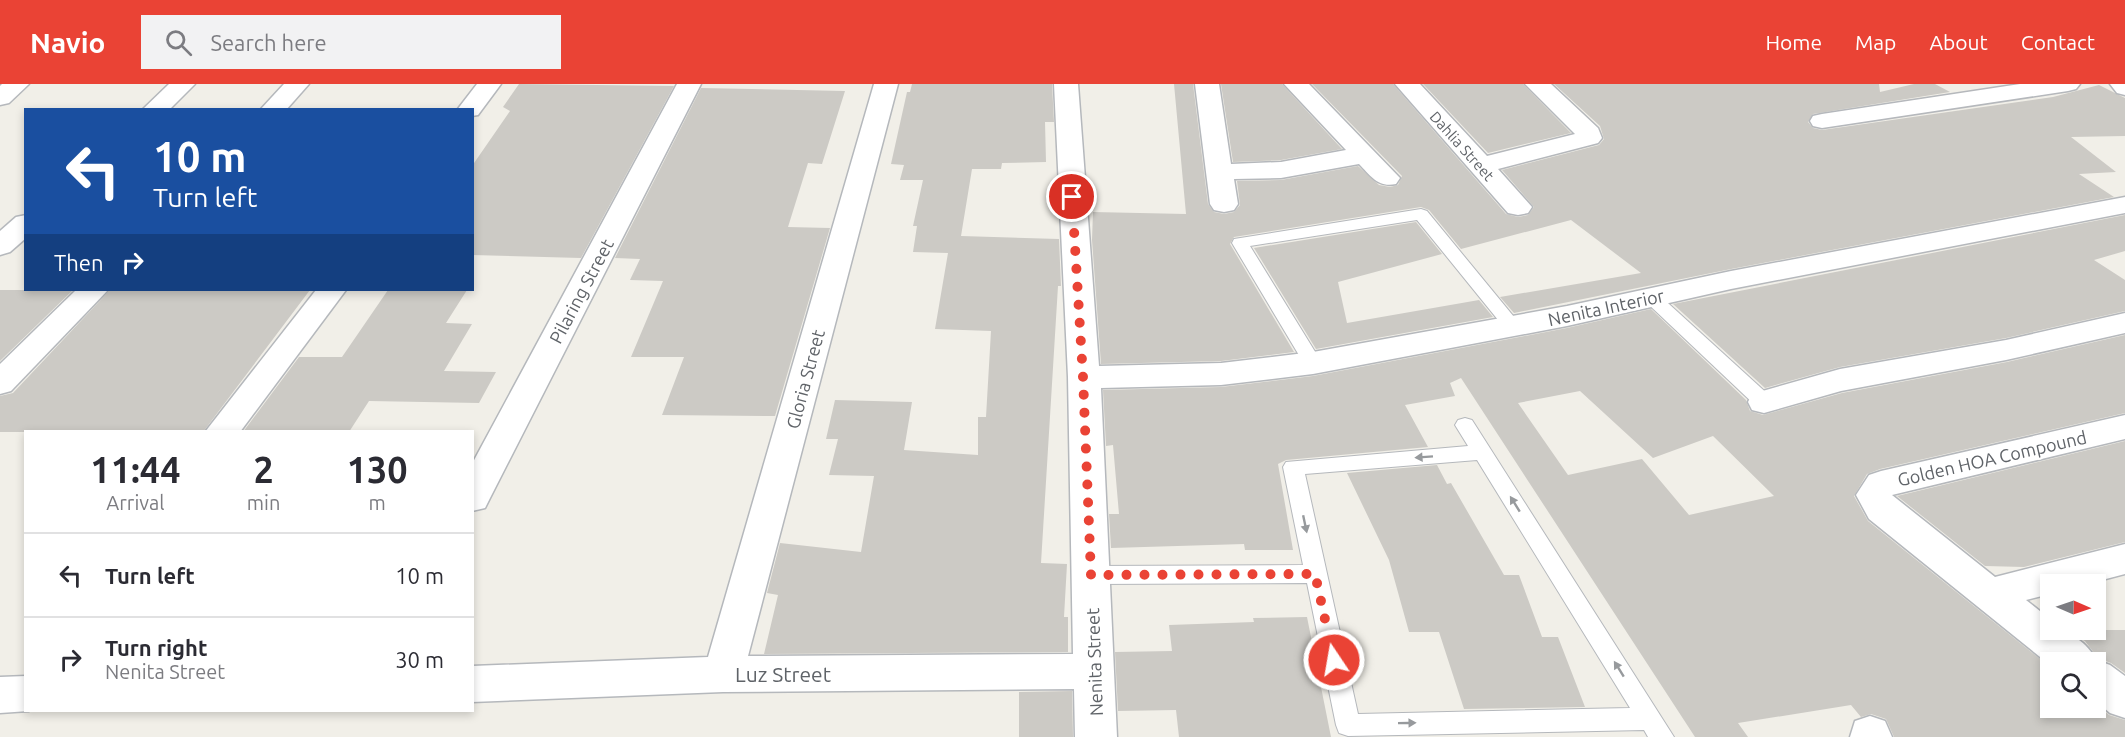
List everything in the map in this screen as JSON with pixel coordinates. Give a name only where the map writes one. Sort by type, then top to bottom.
[{"type":"street","points":[[0,98],[17,84]]},
{"type":"street","points":[[156,108],[183,84]]},
{"type":"street","points":[[274,108],[297,84]]},
{"type":"street","points":[[471,108],[489,84]]},
{"type":"street","name":"Pilaring Street","points":[[474,494],[689,84]]},
{"type":"street","name":"Gloria Street","points":[[723,674],[886,84]]},
{"type":"street","name":"Nenita Street","points":[[1066,84],[1083,377],[1096,737]]},
{"type":"street","points":[[1208,84],[1224,204]]},
{"type":"street","points":[[1296,84],[1387,178]]},
{"type":"street","name":"Dahlia Street","points":[[1407,84],[1518,207]]},
{"type":"street","points":[[1480,166],[1590,138],[1589,133],[1537,84]]},
{"type":"street","points":[[1822,121],[2068,84]]},
{"type":"street","points":[[2122,84],[2125,88]]},
{"type":"street","points":[[1220,172],[1281,171],[1364,155]]},
{"type":"street","name":"Nenita Interior","points":[[1083,377],[1221,374],[1313,363],[1513,327],[1731,280],[2125,205]]},
{"type":"street","points":[[0,246],[24,225]]},
{"type":"street","points":[[0,383],[92,291]]},
{"type":"street","points":[[224,430],[330,291]]},
{"type":"street","points":[[1764,402],[1839,380],[2006,350],[2125,323]]},
{"type":"street","name":"Golden HOA Compound","points":[[2063,652],[1882,508],[1874,495],[1881,484],[2125,427]]},
{"type":"street","points":[[1990,594],[2125,559]]},
{"type":"street","name":"Luz Street","points":[[474,684],[723,674],[1094,671]]},
{"type":"street","points":[[2106,686],[2125,700]]},
{"type":"lane","points":[[1313,363],[1240,243],[1421,214],[1513,327]]},
{"type":"lane","points":[[1652,298],[1764,402]]},
{"type":"lane","points":[[1465,425],[1656,728]]},
{"type":"lane","points":[[1482,452],[1293,466],[1348,724],[1656,728]]},
{"type":"lane","points":[[1091,575],[1315,574]]},
{"type":"building","points":[[519,84],[674,86],[581,258],[474,255],[474,163],[510,111],[503,107]]},
{"type":"building","points":[[912,84],[1052,84],[1054,122],[1045,122],[1046,162],[1002,163],[1001,169],[972,169],[961,236],[1059,239],[1061,286],[1058,286],[1041,563],[1067,564],[1064,617],[1068,617],[1068,652],[764,654],[778,595],[767,593],[780,543],[861,552],[874,476],[829,475],[838,439],[826,439],[835,400],[912,402],[904,450],[978,455],[978,417],[986,417],[991,331],[935,329],[948,253],[913,252],[917,226],[913,226],[923,180],[900,180],[904,165],[891,164],[907,92],[910,92]]},
{"type":"building","points":[[1174,84],[1193,84],[1208,204],[1214,212],[1224,214],[1234,212],[1240,205],[1237,181],[1281,180],[1358,166],[1379,185],[1390,187],[1398,185],[1402,176],[1312,84],[1393,84],[1506,214],[1518,217],[1528,215],[1534,207],[1502,170],[1599,145],[1604,139],[1600,126],[1554,84],[1879,84],[1880,92],[1914,84],[1935,84],[1950,92],[1813,114],[1808,122],[1813,128],[1822,130],[2053,97],[2099,85],[2125,98],[2125,136],[2071,137],[2116,172],[2079,174],[2114,197],[1731,269],[1514,313],[1500,297],[1641,273],[1571,220],[1461,249],[1429,210],[1421,207],[1234,237],[1230,244],[1294,352],[1221,361],[1101,364],[1092,240],[1093,212],[1186,214]]},
{"type":"building","points":[[1221,84],[1282,84],[1342,149],[1281,160],[1233,162]]},
{"type":"building","points":[[1423,84],[1523,84],[1571,133],[1488,153]]},
{"type":"building","points":[[701,88],[845,91],[822,164],[808,163],[788,227],[830,228],[775,416],[662,415],[684,357],[631,357],[663,281],[630,280],[640,259],[615,258]]},
{"type":"building","points":[[2125,215],[2125,251],[2094,260],[2125,280],[2125,311],[2006,338],[1840,367],[1765,388],[1673,304]]},
{"type":"building","points":[[1416,222],[1442,254],[1338,282],[1347,323],[1479,300],[1493,317],[1316,349],[1254,248]]},
{"type":"building","points":[[0,290],[72,291],[0,361]]},
{"type":"building","points":[[109,291],[309,291],[205,430],[0,432],[0,396],[13,393]]},
{"type":"building","points":[[387,291],[466,291],[446,323],[472,324],[444,371],[496,372],[479,403],[369,401],[350,430],[244,430],[299,357],[342,357]]},
{"type":"building","points":[[1651,309],[1746,400],[1750,411],[1763,415],[1842,393],[2007,362],[2125,335],[2125,413],[1880,469],[1867,474],[1854,496],[1868,521],[2040,659],[2040,718],[2106,718],[2106,712],[2125,720],[2125,737],[1894,737],[1886,719],[1871,714],[1861,717],[1851,705],[1738,723],[1748,737],[1695,737],[1461,378],[1450,383],[1455,396],[1405,405],[1428,447],[1286,460],[1278,464],[1293,550],[1245,550],[1244,544],[1111,548],[1109,514],[1119,514],[1113,445],[1106,446],[1103,390],[1221,387],[1313,376],[1567,328]],"holes":[[[1580,391],[1653,458],[1713,436],[1774,496],[1689,515],[1642,459],[1568,475],[1518,403]]]},
{"type":"building","points":[[2125,441],[2125,542],[2024,567],[1985,566],[1897,496]]},
{"type":"building","points":[[1437,465],[1447,484],[1451,483],[1504,575],[1519,575],[1542,637],[1558,637],[1585,707],[1464,709],[1439,632],[1409,632],[1389,560],[1347,473]]},
{"type":"building","points":[[1307,617],[1331,737],[1179,737],[1176,710],[1118,711],[1115,652],[1172,651],[1169,625],[1254,622],[1253,618]]},
{"type":"building","points":[[2106,630],[2125,630],[2125,673],[2106,661],[2106,652],[2093,652],[2083,640],[2106,640]]},
{"type":"building","points":[[1072,691],[1073,737],[1019,737],[1019,692]]},
{"type":"route","points":[[1072,197],[1083,377],[1091,575],[1315,574],[1334,660]]}]
